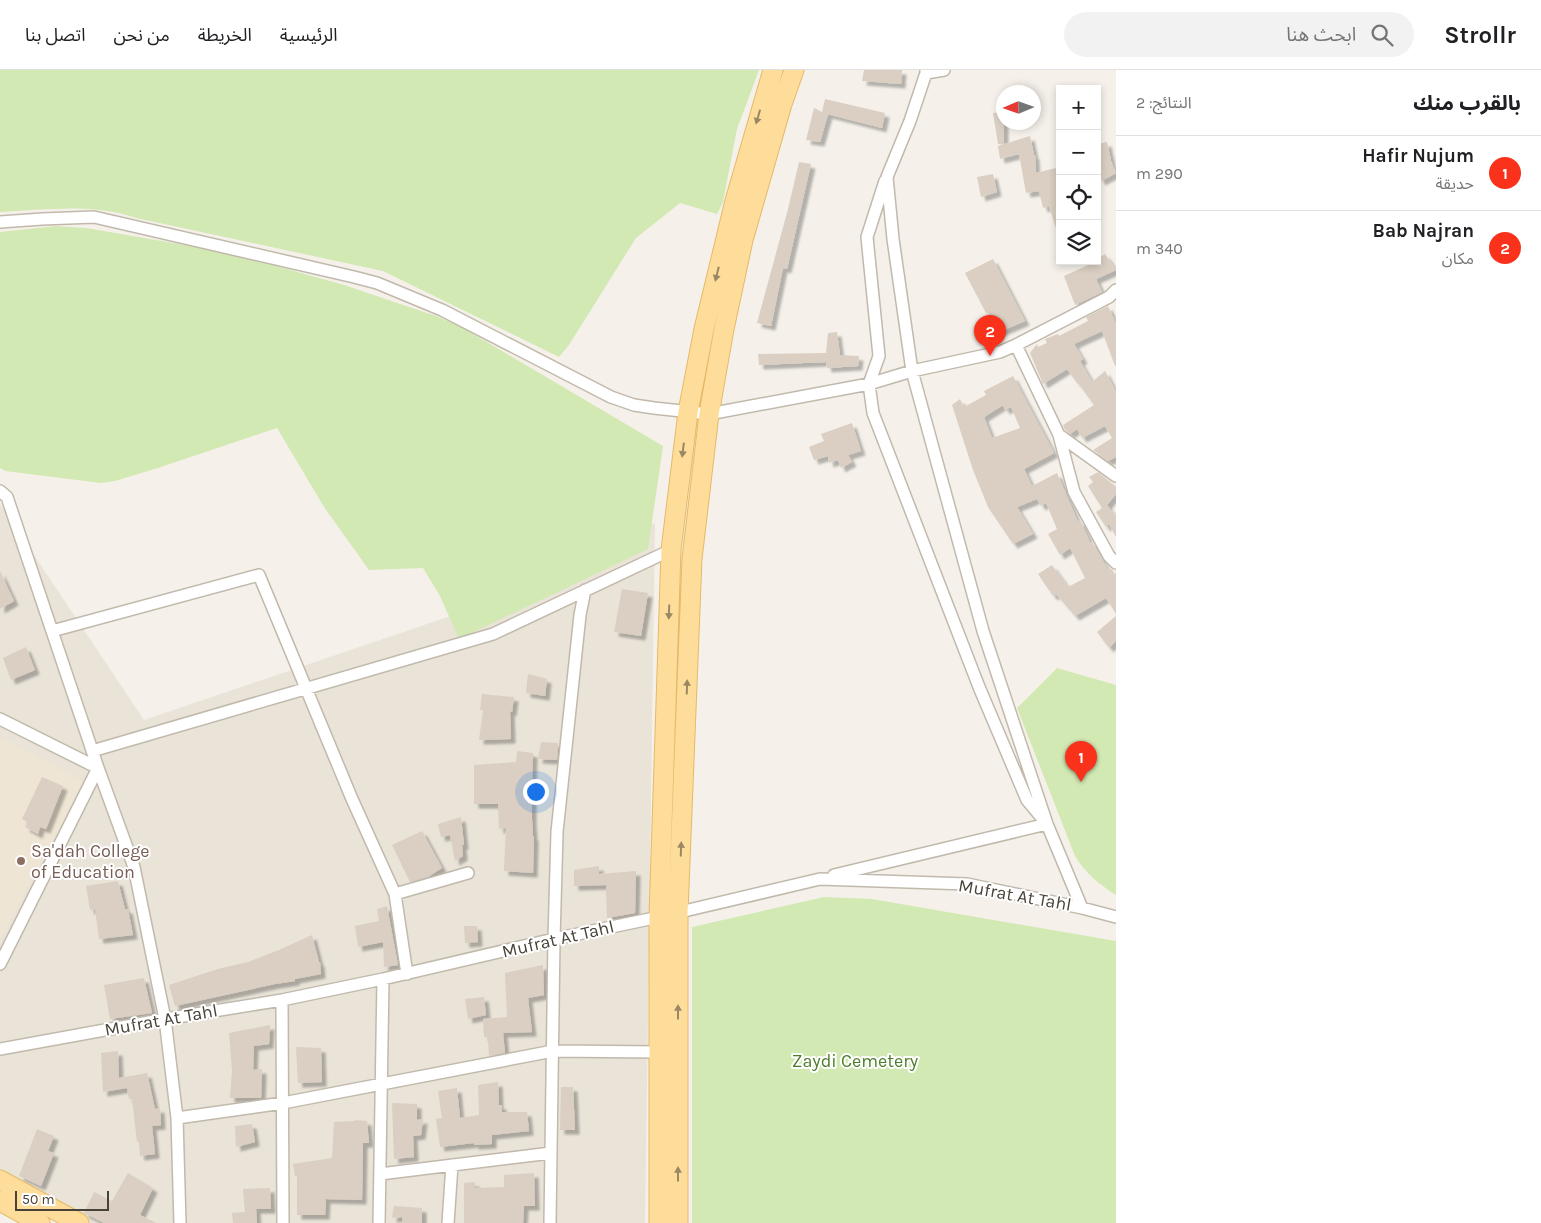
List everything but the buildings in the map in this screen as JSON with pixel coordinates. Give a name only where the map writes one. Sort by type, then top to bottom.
[{"type":"main road","points":[[660,1223],[658,917],[671,550],[688,412],[704,329],[735,201],[773,70]]},
{"type":"main road","points":[[678,1223],[678,912],[692,559],[709,414],[724,329],[743,240],[782,104],[794,70]]},
{"type":"main road","points":[[0,1180],[79,1223]]},
{"type":"main road","points":[[0,1201],[40,1223]]},
{"type":"street","points":[[944,70],[926,72],[867,237],[879,356],[869,384],[873,413],[979,688],[1026,800],[1047,824]]},
{"type":"street","points":[[887,177],[893,239],[912,371],[983,631],[1047,824],[1082,908]]},
{"type":"street","points":[[0,222],[94,217],[377,283],[442,310],[612,397],[634,405],[709,414],[869,384],[912,371],[1000,352],[1109,297],[1116,290]]},
{"type":"street","points":[[1016,345],[1059,435],[1074,492],[1109,556],[1116,564]]},
{"type":"street","points":[[1059,435],[1116,476]]},
{"type":"street","points":[[0,491],[7,496],[92,751],[134,867],[165,1019],[177,1118],[180,1223]]},
{"type":"street","points":[[92,751],[493,634],[671,550]]},
{"type":"street","points":[[52,631],[259,575],[352,799],[394,894],[407,974]]},
{"type":"street","points":[[550,1223],[557,832],[580,615],[585,590]]},
{"type":"street","points":[[0,719],[98,768]]},
{"type":"street","points":[[0,964],[98,768]]},
{"type":"street","points":[[820,878],[1047,824]]},
{"type":"street","points":[[394,894],[468,873]]},
{"type":"street","name":"Mufrat At Tahl","points":[[0,1049],[282,1000],[407,974],[554,938],[658,917],[820,878],[967,884],[1116,917]]},
{"type":"street","points":[[379,1223],[383,979]]},
{"type":"street","points":[[282,1000],[283,1223]]},
{"type":"street","points":[[177,1118],[283,1103],[553,1051],[659,1052]]},
{"type":"street","points":[[380,1174],[551,1153]]},
{"type":"street","points":[[448,1223],[452,1165]]},
{"type":"shaded area","points":[[0,504],[144,720],[483,605],[655,523],[645,1223],[85,1223],[0,1182]]},
{"type":"shaded area","name":"Sa'dah College of Education","points":[[0,736],[84,782],[0,940]]},
{"type":"green space","points":[[0,70],[759,70],[737,129],[723,202],[717,214],[680,203],[636,238],[569,345],[559,357],[383,271],[103,210],[51,209],[0,212]]},
{"type":"green space","points":[[56,226],[86,228],[226,252],[344,285],[436,316],[463,328],[663,446],[648,549],[459,639],[440,596],[423,568],[369,570],[324,507],[277,428],[115,481],[101,483],[5,471],[0,468],[0,232]]},
{"type":"green space","points":[[1057,668],[1116,685],[1116,895],[1093,878],[1075,856],[1017,708]]},
{"type":"green space","name":"Zaydi Cemetery","points":[[824,897],[872,899],[1116,941],[1116,1223],[692,1223],[692,927]]},
{"type":"place","name":"Bab Najran","points":[[990,356]]},
{"type":"place","name":"Hafir Nujum","points":[[1081,782]]},
{"type":"place","name":"Sa'dah College of Education","points":[[21,861]]}]
